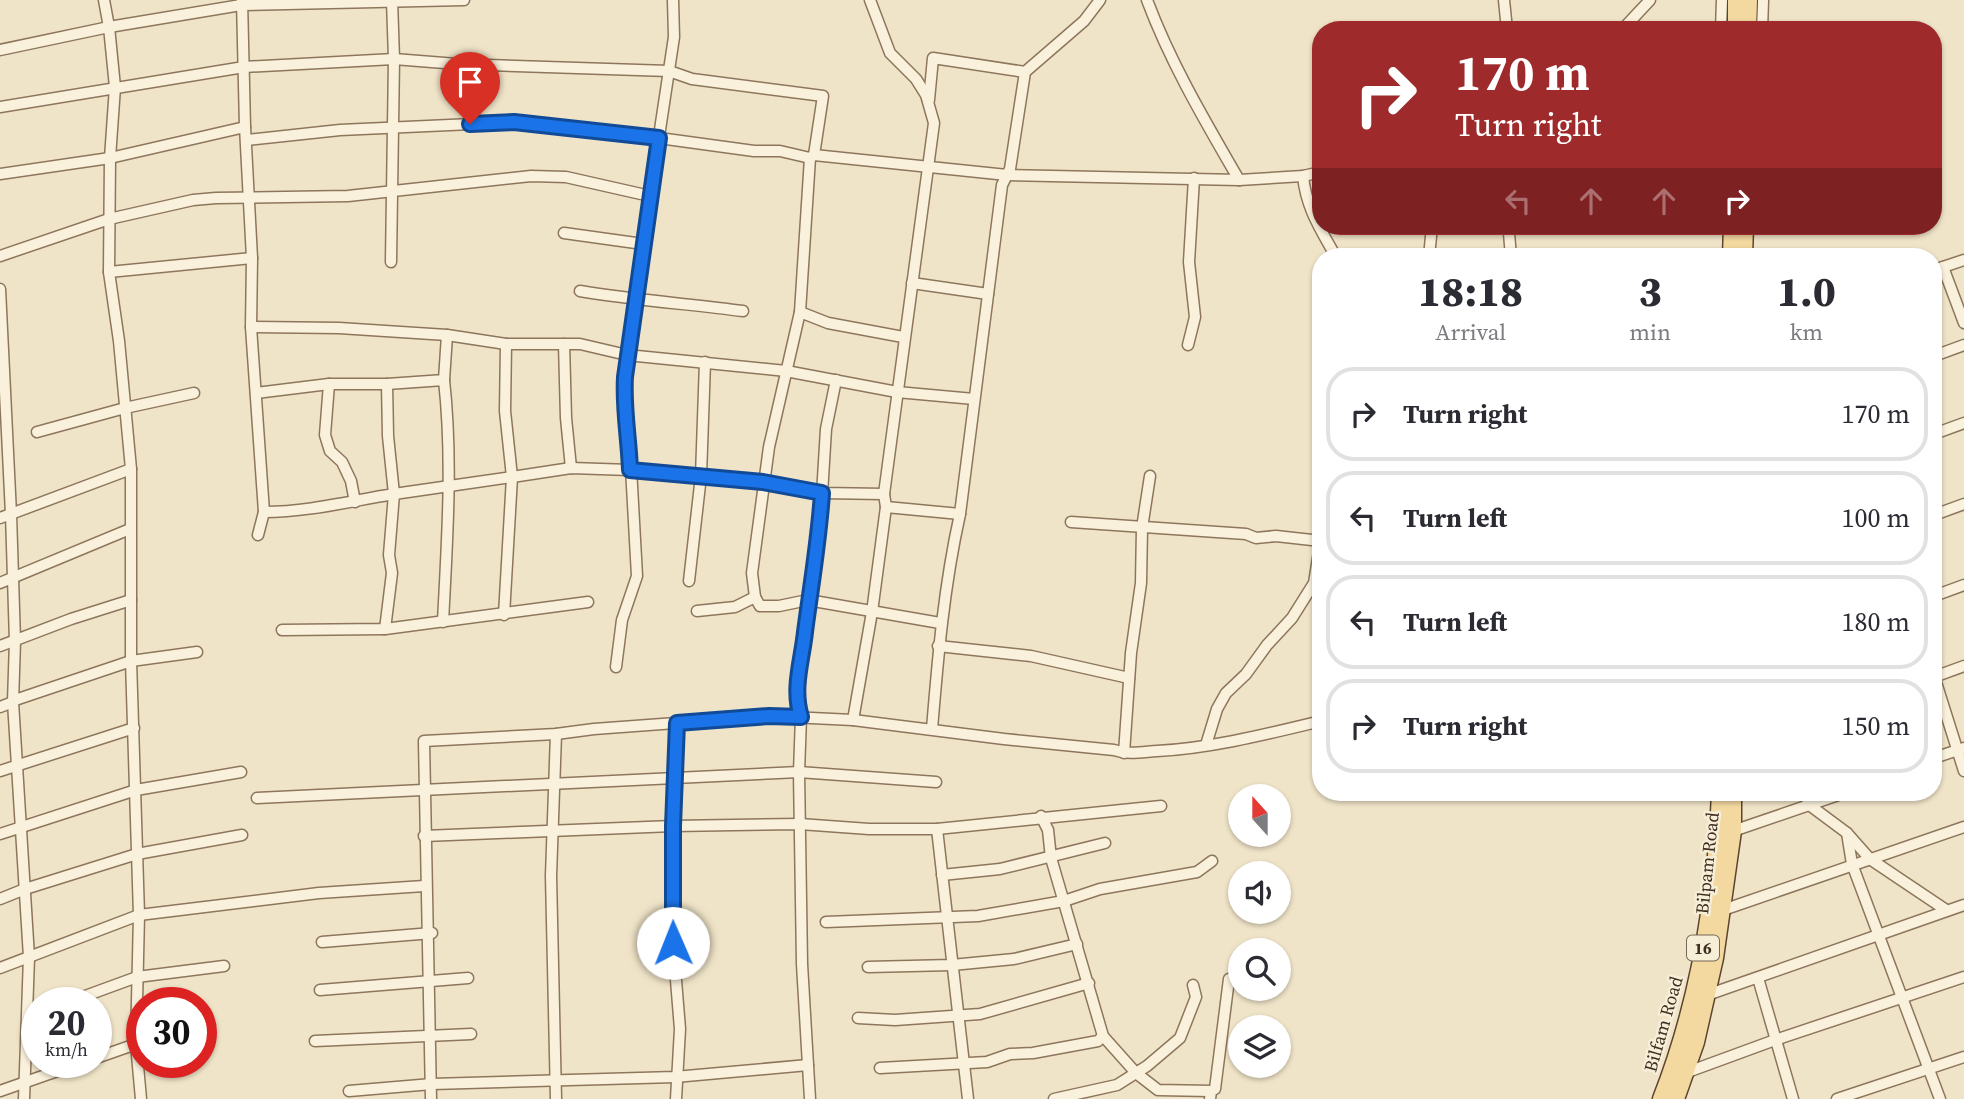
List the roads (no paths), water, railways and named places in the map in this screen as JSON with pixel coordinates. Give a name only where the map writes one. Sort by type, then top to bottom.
[{"type":"main road","points":[[1736,0],[1736,21]]},
{"type":"main road","points":[[1748,21],[1749,0]]},
{"type":"main road","name":"Bilfam Road","points":[[1661,1099],[1679,1052],[1705,934],[1716,865],[1720,801]]},
{"type":"main road","name":"Bilpam Road","points":[[1676,1099],[1707,995],[1723,910],[1733,831],[1733,801]]},
{"type":"street","points":[[104,0],[115,87],[110,158],[109,272],[131,469],[131,661],[139,915],[137,987]]},
{"type":"street","points":[[0,50],[242,3],[464,0]]},
{"type":"street","points":[[627,355],[674,37],[673,0]]},
{"type":"street","points":[[853,720],[872,612],[886,507],[884,494],[934,123],[926,95],[916,79],[890,53],[870,0]]},
{"type":"street","points":[[932,729],[940,623],[948,567],[960,514],[1002,185],[1010,169],[1026,72],[1084,21],[1100,0]]},
{"type":"street","points":[[1147,0],[1160,36],[1185,87],[1239,180]]},
{"type":"street","points":[[1504,0],[1506,21]]},
{"type":"street","points":[[1630,21],[1650,0]]},
{"type":"street","points":[[1721,21],[1722,0]]},
{"type":"street","points":[[1762,0],[1762,21]]},
{"type":"street","points":[[391,262],[394,60],[392,1]]},
{"type":"street","points":[[242,3],[245,127],[253,258],[251,327],[264,512],[258,535]]},
{"type":"street","points":[[929,109],[933,58],[1026,72]]},
{"type":"street","points":[[0,107],[244,67],[394,60],[669,71],[692,79],[823,96],[812,157],[800,312],[763,482],[752,573],[755,597],[760,606],[808,600],[940,623]]},
{"type":"street","points":[[247,140],[340,130],[514,122],[754,151],[780,151],[812,157],[1007,175],[1239,180],[1312,174]]},
{"type":"street","points":[[0,174],[110,158],[245,127]]},
{"type":"street","points":[[617,667],[622,620],[637,576],[629,432],[624,400],[627,355],[659,138]]},
{"type":"street","points":[[0,256],[109,219],[193,200],[310,198],[392,192],[531,176],[566,177],[650,196]]},
{"type":"street","points":[[1303,176],[1305,196],[1312,216]]},
{"type":"street","points":[[1188,345],[1195,317],[1189,262],[1194,178]]},
{"type":"street","points":[[564,233],[643,244]]},
{"type":"street","points":[[109,272],[253,258]]},
{"type":"street","points":[[1942,268],[1964,260]]},
{"type":"street","points":[[1942,277],[1964,323]]},
{"type":"street","points":[[912,283],[988,294]]},
{"type":"street","points":[[0,289],[4,460],[11,514],[14,701],[31,987]]},
{"type":"street","points":[[580,291],[635,300],[679,302],[743,311]]},
{"type":"street","points":[[800,312],[828,323],[874,334],[903,337]]},
{"type":"street","points":[[251,327],[339,328],[447,335],[506,344],[580,344],[627,355],[786,371],[897,392],[974,399]]},
{"type":"street","points":[[443,622],[449,488],[449,427],[444,380],[447,335]]},
{"type":"street","points":[[504,614],[512,477],[505,411],[506,344]]},
{"type":"street","points":[[565,344],[566,418],[571,467]]},
{"type":"street","points":[[1942,353],[1964,345]]},
{"type":"street","points":[[689,581],[701,476],[705,362]]},
{"type":"street","points":[[256,393],[329,384],[444,380]]},
{"type":"street","points":[[810,1099],[802,964],[799,772],[801,717],[797,703],[797,679],[814,569],[826,429],[836,380]]},
{"type":"street","points":[[329,384],[325,435],[330,452],[342,462],[351,481],[355,502]]},
{"type":"street","points":[[385,629],[392,573],[389,555],[394,495],[388,436],[387,384]]},
{"type":"street","points":[[37,432],[194,393]]},
{"type":"street","points":[[1942,431],[1964,423]]},
{"type":"street","points":[[264,512],[291,512],[571,467],[763,482],[822,493],[884,494]]},
{"type":"street","points":[[0,518],[131,469]]},
{"type":"street","points":[[1124,753],[1129,678],[1141,583],[1142,528],[1150,476]]},
{"type":"street","points":[[1942,512],[1964,504]]},
{"type":"street","points":[[886,507],[960,514]]},
{"type":"street","points":[[1070,522],[1246,534],[1256,538],[1276,536],[1312,539]]},
{"type":"street","points":[[0,583],[130,529]]},
{"type":"street","points":[[1206,745],[1217,709],[1226,693],[1246,674],[1267,645],[1292,618],[1312,586]]},
{"type":"street","points":[[1942,593],[1964,586]]},
{"type":"street","points":[[697,611],[735,607],[755,597]]},
{"type":"street","points":[[0,646],[131,600]]},
{"type":"street","points":[[282,630],[385,629],[588,602]]},
{"type":"street","points":[[939,646],[1031,656],[1129,678]]},
{"type":"street","points":[[0,707],[131,661],[197,652]]},
{"type":"street","points":[[1942,673],[1964,666]]},
{"type":"street","points":[[1942,698],[1960,749],[1964,771]]},
{"type":"street","points":[[432,1099],[424,836],[424,741],[556,734],[769,716],[853,720],[1124,753],[1181,750],[1312,723]]},
{"type":"street","points":[[676,1099],[680,1030],[671,919],[677,723]]},
{"type":"street","points":[[0,771],[134,728]]},
{"type":"street","points":[[556,734],[551,876],[556,1099]]},
{"type":"street","points":[[1942,755],[1960,749]]},
{"type":"street","points":[[0,834],[136,790],[241,772]]},
{"type":"street","points":[[257,798],[799,772],[936,782]]},
{"type":"street","points":[[1733,831],[1800,801]]},
{"type":"street","points":[[1810,801],[1847,833],[1871,859],[1946,910]]},
{"type":"street","points":[[424,836],[800,824],[869,829],[937,829],[1041,816],[1161,806]]},
{"type":"street","points":[[1041,816],[1048,830],[1051,858],[1103,1036],[1157,1094],[1211,1095],[1215,1089],[1228,987]]},
{"type":"street","points":[[1723,910],[1964,827]]},
{"type":"street","points":[[937,829],[968,1099]]},
{"type":"street","points":[[1847,833],[1852,864],[1940,1099]]},
{"type":"street","points":[[0,899],[137,854],[242,835]]},
{"type":"street","points":[[942,875],[1000,869],[1105,844]]},
{"type":"street","points":[[826,922],[948,915],[978,916],[1064,901],[1100,889],[1197,872],[1212,861]]},
{"type":"street","points":[[0,968],[139,915],[319,893],[424,886]]},
{"type":"street","points":[[1707,995],[1964,905]]},
{"type":"street","points":[[322,942],[432,933]]},
{"type":"street","points":[[868,967],[952,965],[1014,959],[1077,944]]},
{"type":"street","points":[[108,987],[137,976],[224,966]]},
{"type":"street","points":[[1685,1073],[1964,976]]},
{"type":"street","points":[[320,989],[468,978]]},
{"type":"street","points":[[1758,978],[1793,1099]]},
{"type":"street","points":[[858,1018],[895,1020],[980,1014],[1089,983]]},
{"type":"street","points":[[1054,1099],[1116,1085],[1181,1038],[1196,998],[1193,985]]},
{"type":"street","points":[[314,1041],[471,1034]]},
{"type":"street","points":[[880,1068],[987,1062],[1010,1054],[1033,1053],[1098,1041],[1103,1036]]},
{"type":"street","points":[[1837,1099],[1964,1057]]},
{"type":"street","points":[[349,1091],[432,1084],[676,1077],[808,1065]]},
{"type":"street","points":[[24,1099],[25,1078]]},
{"type":"street","points":[[0,1091],[38,1078]]},
{"type":"street","points":[[139,1078],[141,1099]]}]
